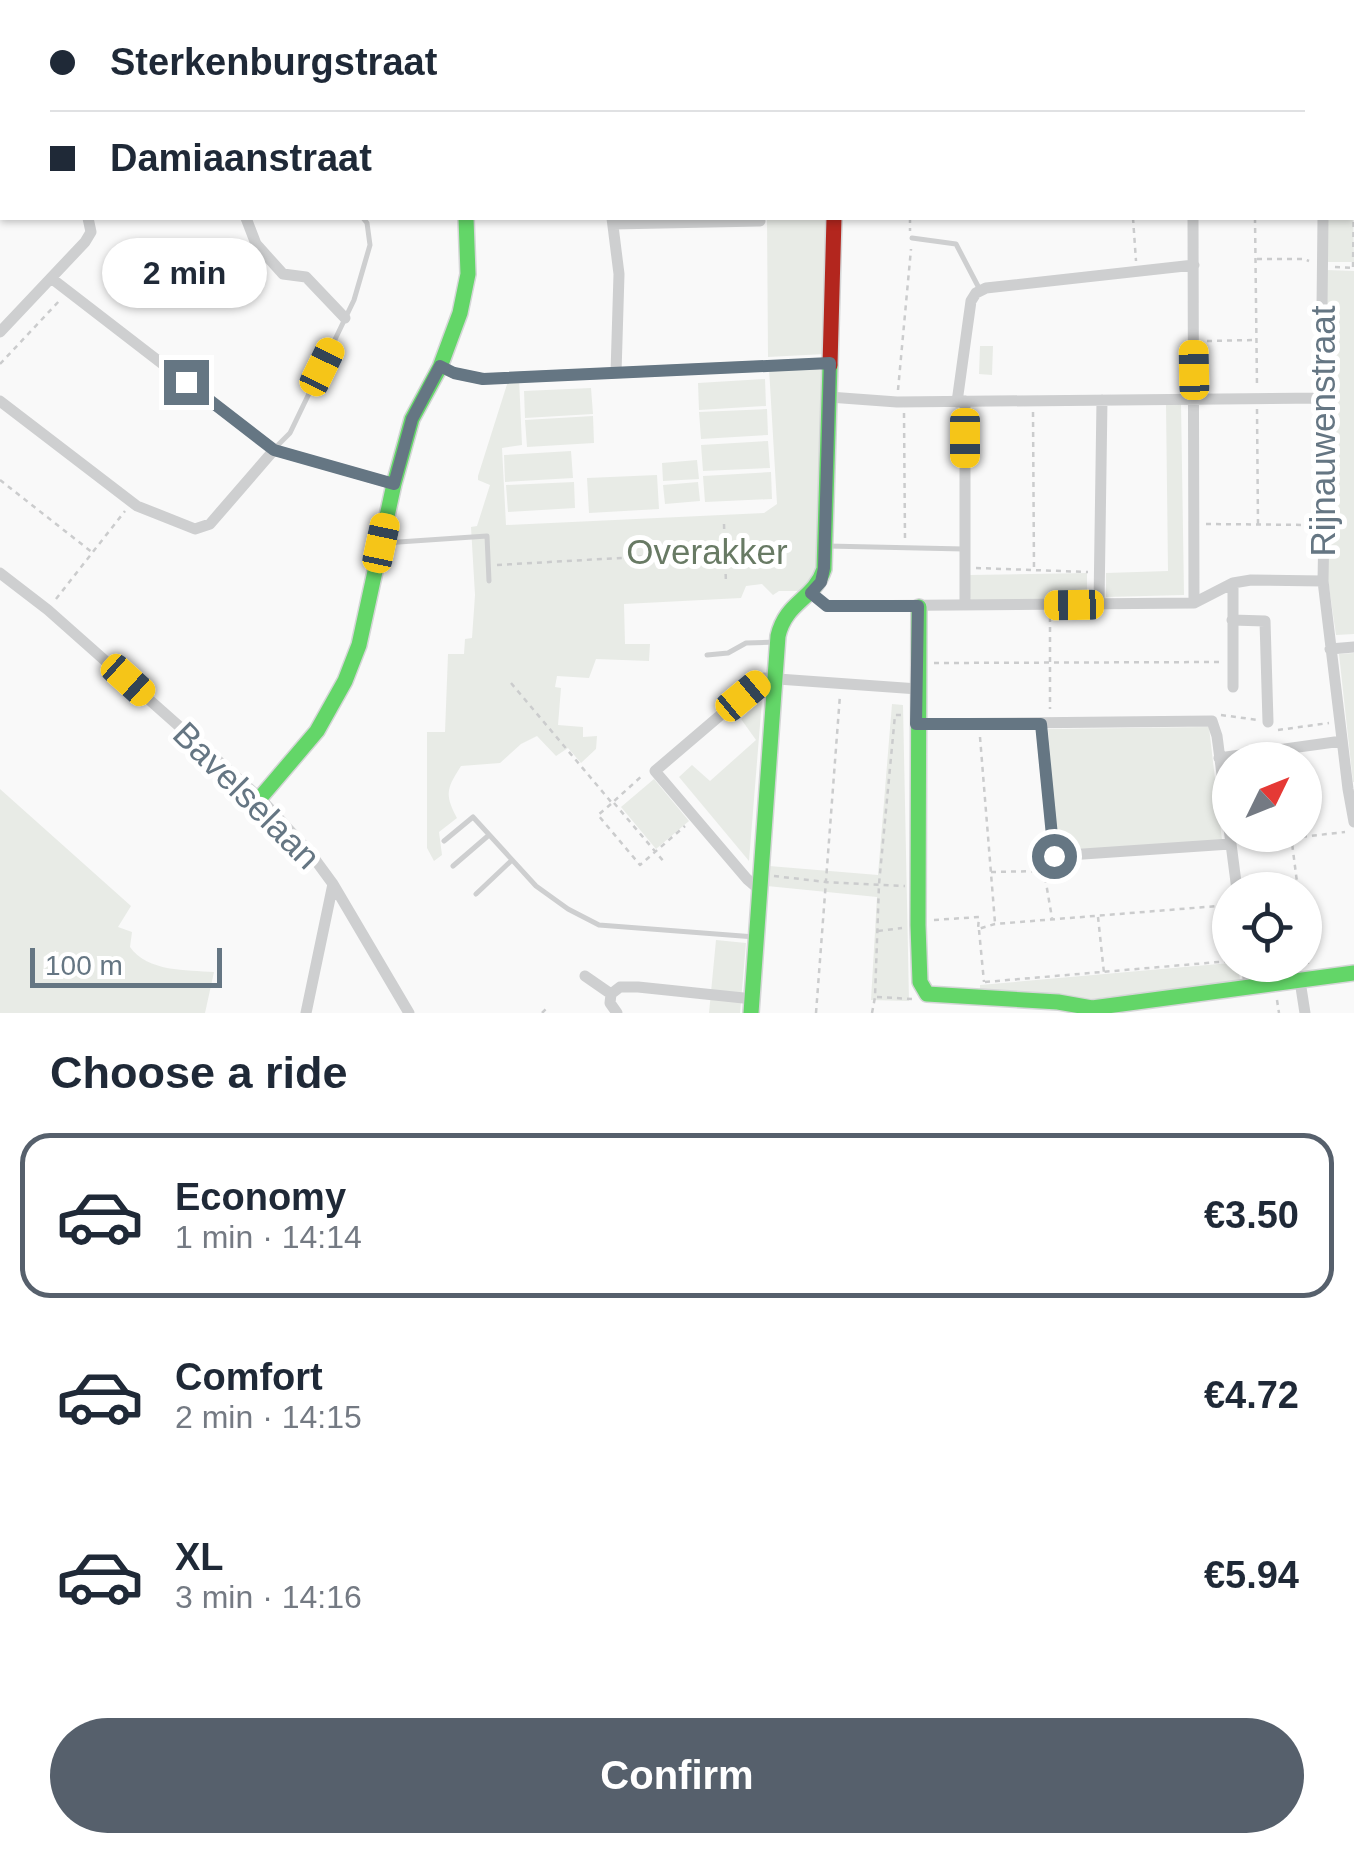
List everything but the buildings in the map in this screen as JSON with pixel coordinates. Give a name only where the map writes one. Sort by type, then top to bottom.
[{"type":"street","points":[[0,332],[91,232],[88,220]]},
{"type":"street","points":[[247,220],[256,244],[283,274],[306,277],[346,318]]},
{"type":"street","points":[[260,798],[316,730],[345,681],[359,645],[412,419],[440,366],[460,313],[468,274],[466,220]]},
{"type":"street","points":[[617,1013],[610,1003],[611,994],[620,988],[638,987],[752,1006],[779,642],[784,618],[821,582],[834,220]]},
{"type":"street","points":[[1193,220],[1194,603]]},
{"type":"street","name":"Rijnauwenstraat","points":[[1322,220],[1323,581],[1354,822]]},
{"type":"street","points":[[616,373],[618,274],[612,221],[760,222]]},
{"type":"street","points":[[965,605],[961,402],[972,301],[986,288],[1194,265]]},
{"type":"street","points":[[52,278],[274,450],[394,484]]},
{"type":"street","points":[[440,366],[483,379],[830,363]]},
{"type":"street","points":[[829,397],[900,402],[1320,398]]},
{"type":"street","points":[[1099,604],[1102,400]]},
{"type":"street","points":[[0,401],[132,501],[194,529],[210,524],[274,450]]},
{"type":"street","name":"Bavelselaan","points":[[0,572],[260,798],[333,884],[408,1013]]},
{"type":"street","points":[[811,593],[827,606],[1194,603],[1234,583],[1250,580],[1323,581]]},
{"type":"street","points":[[1232,686],[1234,583]]},
{"type":"street","points":[[918,606],[917,886],[920,982],[927,994],[1058,1002],[1092,1008],[1286,982]]},
{"type":"street","points":[[1232,620],[1265,621],[1268,722]]},
{"type":"street","points":[[1330,649],[1354,646]]},
{"type":"street","points":[[762,883],[747,879],[655,771],[764,678],[918,689]]},
{"type":"street","points":[[917,719],[980,725],[1212,722],[1217,742]]},
{"type":"street","points":[[1045,724],[1054,856],[1212,845]]},
{"type":"street","points":[[1322,744],[1342,741]]},
{"type":"street","points":[[306,1013],[333,884]]},
{"type":"street","points":[[1322,978],[1354,973]]},
{"type":"street","points":[[585,976],[611,994]]},
{"type":"street","points":[[1248,982],[1249,986]]},
{"type":"street","points":[[1305,982],[1305,1013]]},
{"type":"lane","points":[[274,450],[290,433],[354,300],[370,245],[364,220]]},
{"type":"lane","points":[[912,238],[956,244],[980,290]]},
{"type":"lane","points":[[381,543],[488,536],[489,581]]},
{"type":"lane","points":[[824,546],[964,550]]},
{"type":"lane","points":[[707,654],[728,653],[746,643],[779,642]]},
{"type":"lane","points":[[444,841],[473,817],[536,886],[599,925],[757,936]]},
{"type":"lane","points":[[453,866],[489,835]]},
{"type":"lane","points":[[476,894],[512,860]]},
{"type":"path","points":[[905,548],[900,402],[910,220]]},
{"type":"path","points":[[1133,220],[1136,272]]},
{"type":"path","points":[[1255,220],[1258,524]]},
{"type":"path","points":[[1256,260],[1304,258],[1322,266],[1353,268],[1354,220]]},
{"type":"path","points":[[0,364],[70,291]]},
{"type":"path","points":[[1194,342],[1256,340]]},
{"type":"path","points":[[1033,401],[1034,571]]},
{"type":"path","points":[[0,480],[93,553]]},
{"type":"path","points":[[48,610],[132,501]]},
{"type":"path","points":[[724,524],[726,584]]},
{"type":"path","points":[[1195,524],[1324,525]]},
{"type":"path","points":[[488,566],[725,552]]},
{"type":"path","points":[[964,568],[1099,572]]},
{"type":"path","points":[[1045,724],[1049,606]]},
{"type":"path","points":[[918,663],[1232,662]]},
{"type":"path","points":[[511,683],[665,863]]},
{"type":"path","points":[[816,1013],[841,683]]},
{"type":"path","points":[[872,1013],[895,715],[917,719]]},
{"type":"path","points":[[980,725],[995,924]]},
{"type":"path","points":[[655,771],[648,771],[598,815],[640,865],[694,818]]},
{"type":"path","points":[[1322,834],[1354,831]]},
{"type":"path","points":[[991,872],[1044,871],[1052,920]]},
{"type":"path","points":[[762,883],[917,886]]},
{"type":"path","points":[[978,929],[995,924],[1212,906]]},
{"type":"path","points":[[1098,916],[1104,973]]},
{"type":"path","points":[[878,931],[932,920],[979,918],[984,982],[1212,963]]},
{"type":"path","points":[[875,997],[912,1000],[927,994]]},
{"type":"path","points":[[542,1013],[547,1008]]},
{"type":"green space","points":[[767,220],[828,220],[825,354],[768,357]]},
{"type":"green space","points":[[1327,220],[1353,220],[1354,262],[1327,262]]},
{"type":"green space","points":[[1327,270],[1354,271],[1354,634],[1336,635],[1328,580]]},
{"type":"green space","points":[[980,346],[993,346],[992,375],[979,374]]},
{"type":"green space","name":"Overakker","points":[[825,366],[818,584],[812,591],[779,591],[773,595],[762,584],[746,586],[741,598],[624,604],[625,644],[650,644],[649,661],[596,659],[589,678],[557,676],[555,687],[561,688],[558,725],[583,727],[583,737],[597,736],[596,749],[581,763],[568,748],[556,756],[537,736],[500,763],[461,766],[449,791],[457,818],[439,832],[442,855],[434,861],[427,848],[427,732],[445,732],[448,654],[464,654],[465,639],[472,638],[475,595],[471,527],[477,526],[490,485],[478,480],[478,476],[509,378],[519,378],[522,445],[502,448],[506,525],[764,513],[777,504],[769,368]]},
{"type":"green space","points":[[765,379],[766,406],[699,410],[698,383]]},
{"type":"green space","points":[[591,388],[593,414],[525,418],[524,391]]},
{"type":"green space","points":[[1181,403],[1184,595],[1106,597],[1106,573],[1168,571],[1166,404]]},
{"type":"green space","points":[[767,409],[768,435],[701,439],[699,412]]},
{"type":"green space","points":[[593,416],[594,443],[527,447],[525,420]]},
{"type":"green space","points":[[768,441],[770,468],[703,471],[701,445]]},
{"type":"green space","points":[[571,451],[573,478],[505,482],[504,455]]},
{"type":"green space","points":[[697,460],[699,479],[663,481],[662,463]]},
{"type":"green space","points":[[771,472],[772,499],[705,502],[703,476]]},
{"type":"green space","points":[[657,475],[659,509],[589,513],[587,478]]},
{"type":"green space","points":[[574,482],[575,508],[508,512],[506,485]]},
{"type":"green space","points":[[698,482],[700,501],[665,504],[663,485]]},
{"type":"green space","points":[[1087,573],[1087,598],[972,602],[970,598],[970,575]]},
{"type":"green space","points":[[1354,653],[1354,782],[1353,782],[1339,654]]},
{"type":"green space","points":[[762,700],[749,861],[679,777],[692,765],[710,781],[756,740],[741,719]]},
{"type":"green space","points":[[892,704],[903,705],[909,1001],[871,1000],[877,897],[767,886],[769,866],[878,875]]},
{"type":"green space","points":[[1209,727],[1212,841],[1057,852],[1048,729]]},
{"type":"green space","points":[[654,779],[689,821],[656,849],[621,807]]},
{"type":"green space","points":[[0,789],[131,906],[118,927],[132,932],[130,947],[138,955],[168,968],[214,972],[205,1013],[0,1013]]},
{"type":"green space","points":[[716,940],[746,943],[740,1013],[709,1013]]},
{"type":"green space","points":[[1212,965],[1212,982],[1225,982],[1093,999],[980,991],[980,985]]},
{"type":"traffic: fast","points":[[260,798],[317,731],[345,681],[359,645],[412,419],[440,367],[460,313],[468,274],[466,220]]},
{"type":"traffic: fast","points":[[751,1013],[778,636],[787,615],[814,588],[824,569],[830,365]]},
{"type":"traffic: fast","points":[[919,607],[918,925],[920,982],[927,994],[1058,1002],[1092,1008],[1354,973]]},
{"type":"traffic: jam","points":[[830,365],[834,220]]},
{"type":"route","points":[[186,382],[274,450],[394,484],[412,419],[440,366],[483,379],[830,363],[824,568],[821,582],[811,593],[827,606],[918,606],[916,724],[1041,724],[1054,856]]}]
